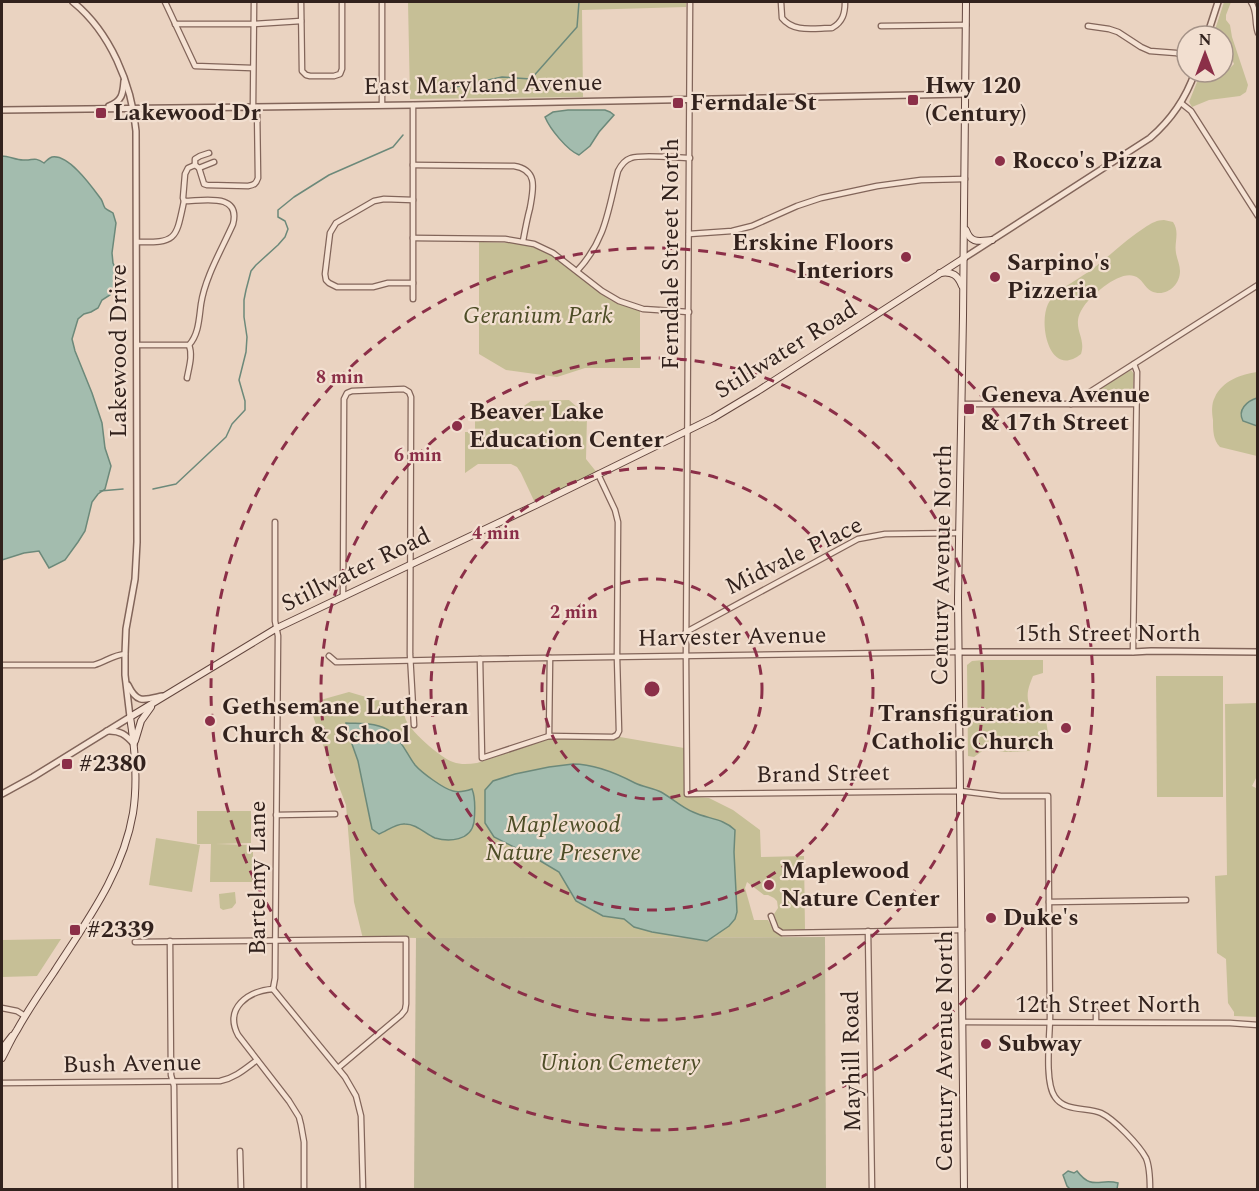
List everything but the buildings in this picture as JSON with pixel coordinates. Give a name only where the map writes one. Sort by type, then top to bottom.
[{"type":"main road","points":[[966,2],[966,94]]},
{"type":"main road","name":"Century Avenue North","points":[[964,1190],[958,652],[966,94]]},
{"type":"main road","points":[[964,225],[971,239],[992,240]]},
{"type":"main road","name":"Stillwater Road","points":[[130,717],[277,628],[713,418],[964,258]]},
{"type":"main road","points":[[940,273],[956,275],[960,280],[963,293]]},
{"type":"main road","points":[[134,744],[146,712],[156,701]]},
{"type":"main road","points":[[2,1049],[16,1031],[95,907],[120,860],[133,812],[134,744],[130,717]]},
{"type":"main road","points":[[2,1058],[16,1031]]},
{"type":"street","points":[[165,2],[195,66],[252,68]]},
{"type":"street","points":[[209,153],[195,159],[204,184],[254,185],[258,178],[252,68],[254,2]]},
{"type":"street","points":[[301,2],[301,68],[303,74],[310,76],[334,76],[342,72],[342,2]]},
{"type":"street","points":[[382,2],[382,105]]},
{"type":"street","name":"Ferndale Street North","points":[[687,794],[690,2]]},
{"type":"street","points":[[781,2],[782,18],[797,29],[832,28],[842,19],[845,2]]},
{"type":"street","points":[[1211,24],[1218,2]]},
{"type":"street","points":[[1251,2],[1256,12],[1257,33]]},
{"type":"street","name":"Lakewood Drive","points":[[78,3],[112,50],[133,108],[136,140],[137,542],[135,579],[126,629],[125,654],[125,679],[130,717]]},
{"type":"street","points":[[175,24],[253,24],[301,21]]},
{"type":"street","points":[[881,26],[966,25]]},
{"type":"street","points":[[1089,26],[1109,29],[1150,51],[1175,53]]},
{"type":"street","points":[[97,108],[113,105],[119,100],[123,95],[124,79]]},
{"type":"street","points":[[964,258],[1146,141],[1168,120],[1181,103],[1190,84]]},
{"type":"street","name":"East Maryland Avenue","points":[[2,110],[413,105],[966,94]]},
{"type":"street","points":[[1181,103],[1191,111],[1257,216]]},
{"type":"street","points":[[413,105],[413,299]]},
{"type":"street","points":[[577,271],[591,255],[601,236],[618,171],[623,163],[637,157],[690,158]]},
{"type":"street","points":[[137,242],[158,242],[170,239],[179,223],[184,201],[185,174],[188,168],[214,162]]},
{"type":"street","points":[[413,165],[519,166],[528,172],[534,188],[523,241]]},
{"type":"street","points":[[689,234],[732,231],[752,226],[797,206],[867,188],[921,180],[965,179]]},
{"type":"street","points":[[413,200],[374,201],[336,224],[330,233],[325,274],[326,280],[337,287],[373,287],[388,283],[413,283]]},
{"type":"street","points":[[137,345],[189,345],[193,341],[200,321],[204,290],[234,217],[230,204],[222,201],[184,201]]},
{"type":"street","points":[[413,238],[523,241],[543,247],[553,253],[602,291],[623,303],[653,310],[688,312]]},
{"type":"street","points":[[1071,404],[1257,285]]},
{"type":"street","points":[[187,378],[191,356],[189,345]]},
{"type":"street","points":[[1133,652],[1137,372],[1134,364]]},
{"type":"street","points":[[343,597],[344,399],[347,393],[352,391],[404,389],[411,397],[410,654],[414,725]]},
{"type":"street","points":[[962,404],[1136,404]]},
{"type":"street","points":[[480,659],[482,758],[549,736],[614,737],[617,735],[619,731],[618,522],[615,510],[598,474]]},
{"type":"street","name":"Bartelmy Lane","points":[[275,522],[275,621],[278,636],[275,978],[273,989],[261,990],[249,996],[238,1006],[234,1016],[236,1031],[289,1101],[298,1117],[303,1134],[304,1190]]},
{"type":"street","name":"Midvale Place","points":[[686,632],[858,539],[885,534],[959,533]]},
{"type":"street","name":"15th Street North","points":[[958,652],[1257,652]]},
{"type":"street","name":"Harvester Avenue","points":[[329,656],[339,662],[958,652]]},
{"type":"street","points":[[2,665],[94,665],[116,655],[125,654]]},
{"type":"street","points":[[549,736],[550,658]]},
{"type":"street","points":[[125,679],[136,698],[151,699],[166,695]]},
{"type":"street","points":[[2,794],[130,717]]},
{"type":"street","points":[[105,732],[123,733],[134,744]]},
{"type":"street","name":"Brand Street","points":[[687,794],[960,791],[1001,796],[1048,796],[1049,902]]},
{"type":"street","points":[[276,815],[335,814]]},
{"type":"street","points":[[1150,1190],[1147,1160],[1114,1120],[1100,1112],[1062,1104],[1055,1097],[1051,1088],[1049,1070],[1049,902],[1186,900]]},
{"type":"street","points":[[771,916],[776,929],[782,933],[962,930]]},
{"type":"street","name":"Mayhill Road","points":[[868,932],[872,1190]]},
{"type":"street","points":[[135,942],[406,939],[405,1010],[338,1068]]},
{"type":"street","points":[[170,942],[175,1190]]},
{"type":"street","points":[[273,989],[352,1087],[360,1106],[363,1190]]},
{"type":"street","points":[[2,1008],[17,1011],[25,1016]]},
{"type":"street","points":[[1096,1012],[1096,1022]]},
{"type":"street","name":"12th Street North","points":[[963,1022],[1255,1025]]},
{"type":"street","name":"Bush Avenue","points":[[2,1083],[226,1080],[239,1074],[257,1060]]},
{"type":"street","points":[[240,1151],[241,1190]]},
{"type":"green space","points":[[408,2],[686,2],[686,7],[582,10],[583,97],[410,99]]},
{"type":"green space","points":[[1224,2],[1231,2],[1226,15],[1229,24],[1217,24]]},
{"type":"green space","points":[[1235,46],[1248,85],[1246,92],[1240,96],[1209,100],[1192,107],[1189,102],[1196,84],[1235,84]]},
{"type":"green space","points":[[1164,220],[1173,222],[1176,230],[1176,249],[1180,271],[1175,286],[1166,292],[1156,293],[1134,276],[1128,275],[1114,280],[1094,296],[1080,313],[1078,326],[1082,342],[1081,354],[1070,360],[1061,360],[1054,355],[1046,336],[1045,324],[1045,313],[1052,299],[1140,231],[1155,222]]},
{"type":"green space","name":"Geranium Park","points":[[479,242],[522,243],[553,255],[610,300],[640,311],[640,368],[585,368],[557,377],[506,370],[479,354]]},
{"type":"green space","points":[[1131,370],[1134,374],[1132,400],[1102,401],[1097,398],[1098,390]]},
{"type":"green space","points":[[1257,372],[1257,456],[1220,447],[1214,435],[1212,408],[1218,391],[1227,383],[1245,374]]},
{"type":"green space","points":[[569,400],[587,416],[586,459],[598,474],[536,505],[521,473],[511,464],[478,464],[465,473],[465,432],[475,432],[475,419],[507,418],[531,401]]},
{"type":"green space","points":[[1043,660],[1043,673],[1033,676],[1028,698],[1036,719],[1046,719],[1048,748],[1003,752],[995,749],[992,744],[974,757],[968,756],[967,665],[972,661]]},
{"type":"green space","points":[[1156,676],[1223,676],[1223,797],[1157,797]]},
{"type":"green space","name":"Maplewood Nature Preserve","points":[[349,692],[376,700],[406,704],[408,708],[405,717],[412,729],[441,755],[459,764],[477,763],[549,739],[613,740],[620,737],[684,748],[684,794],[686,796],[709,798],[733,810],[760,830],[761,857],[804,856],[805,930],[782,930],[778,927],[774,914],[778,908],[777,901],[764,895],[747,882],[745,888],[754,920],[768,920],[774,931],[783,937],[381,937],[363,939],[354,902],[346,805],[312,713],[317,701]]},
{"type":"green space","points":[[1257,703],[1257,776],[1252,786],[1258,789],[1257,1017],[1234,1016],[1228,1003],[1226,959],[1217,953],[1215,876],[1227,875],[1225,704]]},
{"type":"green space","points":[[197,811],[251,811],[251,843],[216,844],[253,845],[253,882],[210,882],[211,844],[197,844]]},
{"type":"green space","points":[[156,838],[200,845],[192,892],[149,885]]},
{"type":"green space","points":[[235,892],[236,903],[232,908],[223,910],[220,908],[219,894]]},
{"type":"green space","name":"Union Cemetery","points":[[825,937],[826,1189],[414,1190],[416,938]]},
{"type":"green space","points":[[61,939],[37,976],[2,977],[2,940]]},
{"type":"shaded area","points":[[605,110],[614,115],[590,146],[579,155],[559,139],[545,117],[553,112]]},
{"type":"shaded area","points":[[2,156],[20,160],[36,159],[44,163],[52,157],[59,157],[66,161],[86,180],[105,208],[113,213],[116,223],[112,253],[117,272],[116,284],[98,308],[78,319],[72,339],[102,423],[105,448],[111,466],[105,489],[92,502],[85,531],[65,560],[49,568],[39,551],[2,560]]},
{"type":"shaded area","points":[[1258,398],[1257,426],[1243,421],[1241,413],[1250,401]]},
{"type":"shaded area","points":[[346,723],[369,724],[386,729],[398,739],[415,765],[433,780],[455,792],[472,789],[475,801],[474,822],[469,833],[459,839],[447,840],[435,838],[409,824],[398,825],[379,834],[372,829],[358,761]]},
{"type":"shaded area","points":[[573,764],[605,770],[658,791],[689,810],[725,823],[735,830],[737,912],[729,926],[707,941],[652,932],[634,927],[624,919],[603,916],[576,901],[559,872],[494,837],[485,823],[485,790],[493,781],[515,774]]},
{"type":"shaded area","points":[[1068,1171],[1074,1173],[1077,1171],[1087,1181],[1118,1183],[1117,1189],[1070,1189],[1063,1175]]},
{"type":"waterway","points":[[442,90],[502,77],[531,79],[577,27],[579,2]]},
{"type":"waterway","points":[[153,489],[176,484],[226,437],[232,424],[245,410],[239,380],[247,337],[244,300],[251,271],[285,237],[288,229],[285,221],[278,217],[278,210],[329,175],[393,147],[403,135]]},
{"type":"waterway","points":[[100,491],[123,489]]},
{"type":"place","name":"Hwy 120 (Century)","points":[[913,100]]},
{"type":"place","name":"Ferndale St","points":[[678,103]]},
{"type":"place","name":"Lakewood Dr","points":[[101,113]]},
{"type":"place","name":"Rocco's Pizza","points":[[1000,161]]},
{"type":"place","name":"Erskine Floors Interiors","points":[[906,257]]},
{"type":"place","name":"Sarpino's Pizzeria","points":[[995,277]]},
{"type":"place","name":"Geneva Avenue & 17th Street","points":[[969,409]]},
{"type":"place","name":"Beaver Lake Education Center","points":[[457,426]]},
{"type":"place","name":"Gethsemane Lutheran Church & School","points":[[210,721]]},
{"type":"place","name":"Transfiguration Catholic Church","points":[[1066,728]]},
{"type":"place","name":"#2380","points":[[67,764]]},
{"type":"place","name":"Maplewood Nature Center","points":[[769,885]]},
{"type":"place","name":"Duke's","points":[[991,918]]},
{"type":"place","name":"#2339","points":[[75,930]]},
{"type":"place","name":"Subway","points":[[986,1044]]}]
